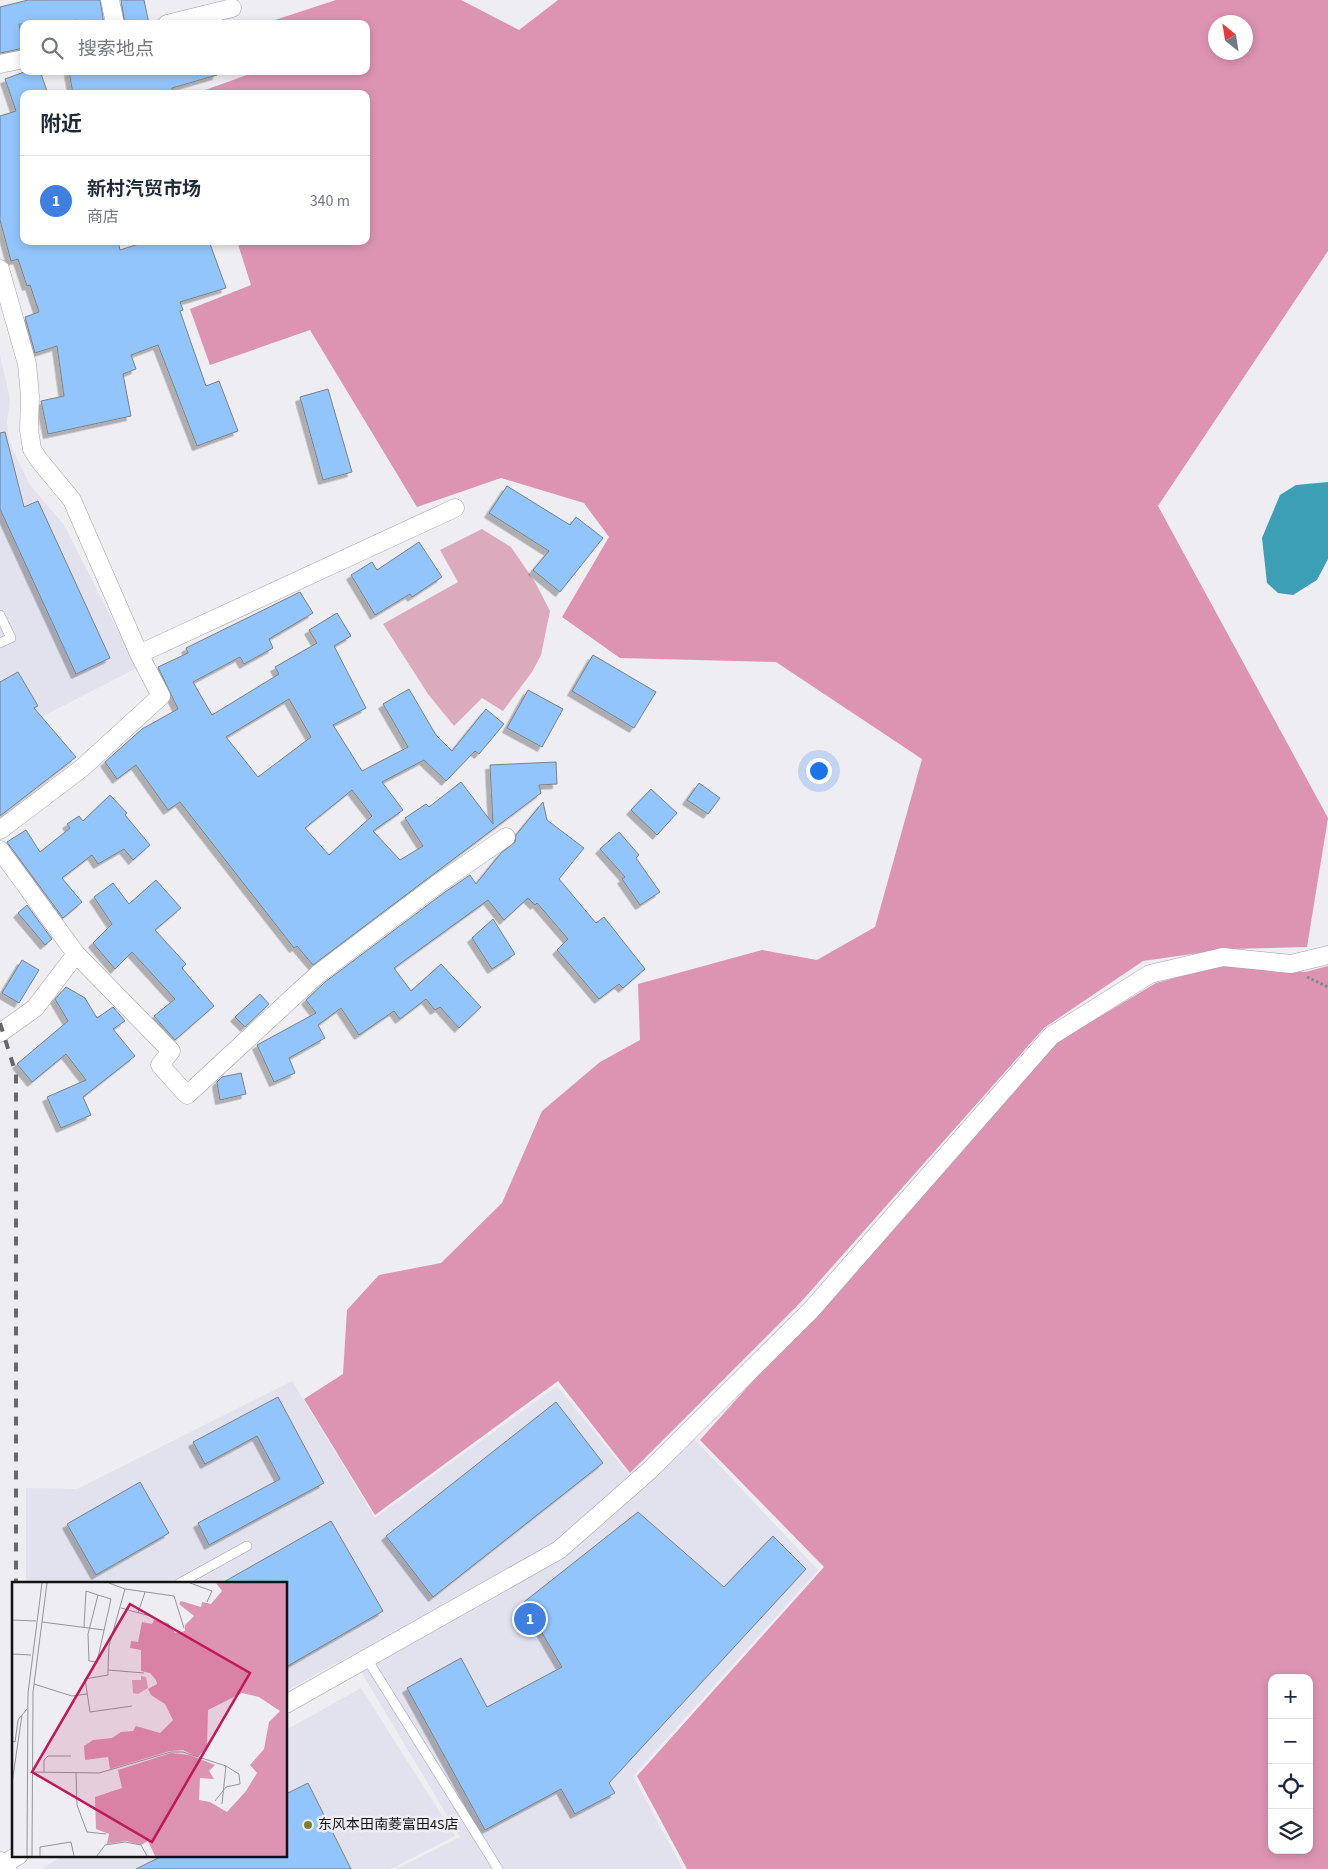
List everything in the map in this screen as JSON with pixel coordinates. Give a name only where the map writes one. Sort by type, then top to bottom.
[{"type":"street","points":[[110,0],[114,20]]},
{"type":"street","points":[[182,20],[232,8]]},
{"type":"street","points":[[0,64],[20,60]]},
{"type":"street","points":[[0,269],[27,364],[30,396],[29,430],[32,448],[39,460],[72,500],[139,654],[161,696],[82,768],[0,830]]},
{"type":"street","points":[[139,654],[455,508]]},
{"type":"street","points":[[0,850],[76,954],[171,1051],[160,1065],[187,1095],[318,974],[439,883],[506,837]]},
{"type":"street","points":[[0,1033],[35,1008],[76,954]]},
{"type":"street","points":[[288,1703],[559,1550],[650,1470],[811,1310],[1050,1036],[1150,974],[1223,957],[1291,964],[1328,955]]},
{"type":"street","points":[[1,1867],[18,1856]]},
{"type":"lane","points":[[0,615],[11,638],[0,643]]},
{"type":"lane","points":[[182,1582],[247,1546]]},
{"type":"lane","points":[[367,1659],[498,1869]]},
{"type":"shaded area","points":[[336,0],[461,0],[519,30],[558,0],[1328,0],[1328,251],[1158,506],[1328,818],[1307,947],[1227,949],[1143,961],[1044,1028],[800,1303],[630,1473],[558,1381],[375,1515],[304,1399],[343,1374],[347,1310],[379,1275],[441,1263],[502,1203],[542,1111],[600,1062],[640,1040],[638,984],[762,950],[817,960],[875,927],[922,759],[776,662],[620,658],[562,617],[609,537],[584,503],[501,478],[417,507],[310,330],[210,365],[190,309],[251,285],[238,245],[370,245],[370,90],[205,90],[247,75],[370,75],[370,20],[275,20]]},
{"type":"shaded area","points":[[0,355],[10,399],[7,422],[9,442],[30,485],[64,525],[137,668],[0,738]]},
{"type":"shaded area","points":[[482,529],[511,547],[535,582],[550,611],[541,655],[532,672],[503,711],[482,698],[454,726],[428,694],[383,624],[458,582],[440,550]]},
{"type":"shaded area","points":[[1227,964],[1305,972],[1328,966],[1328,1869],[687,1869],[637,1776],[824,1567],[700,1440],[1054,1044],[1156,983]]},
{"type":"shaded area","points":[[292,1381],[375,1518],[557,1386],[631,1477],[685,1429],[818,1570],[633,1776],[683,1869],[396,1869],[460,1837],[351,1655],[288,1690],[288,1582],[26,1582],[26,1488],[77,1489]]},
{"type":"shaded area","points":[[361,1688],[455,1836],[391,1869],[41,1869],[63,1856],[288,1856],[288,1729]]},
{"type":"water","points":[[1328,482],[1328,559],[1317,580],[1293,595],[1278,593],[1267,583],[1262,538],[1280,495],[1296,485]]},
{"type":"building","points":[[28,0],[100,0],[103,20],[20,20],[20,49],[0,53],[0,7]]},
{"type":"building","points":[[121,0],[144,0],[148,20],[124,20]]},
{"type":"building","points":[[20,74],[41,75],[47,90],[20,90],[20,245],[119,245],[120,250],[136,245],[210,245],[226,288],[180,302],[183,310],[180,311],[206,386],[219,381],[238,431],[197,446],[158,345],[131,355],[136,369],[123,374],[131,416],[48,434],[41,401],[64,396],[57,346],[35,353],[25,317],[39,312],[30,285],[27,286],[18,259],[11,261],[0,220],[0,116],[16,111],[5,79]]},
{"type":"building","points":[[70,75],[217,75],[172,88],[172,90],[72,90]]},
{"type":"building","points":[[328,389],[352,472],[323,480],[300,397]]},
{"type":"building","points":[[5,432],[24,507],[38,501],[110,658],[76,674],[0,509],[0,433]]},
{"type":"building","points":[[507,486],[570,525],[576,517],[603,538],[560,592],[533,570],[549,551],[489,513]]},
{"type":"building","points":[[419,542],[442,577],[412,597],[410,594],[375,615],[351,575],[372,562],[377,570]]},
{"type":"building","points":[[300,592],[313,613],[269,639],[273,648],[244,664],[240,657],[193,682],[212,715],[279,674],[275,667],[317,643],[309,630],[337,613],[351,636],[334,646],[366,708],[333,725],[362,771],[408,747],[383,704],[409,689],[436,735],[452,751],[486,709],[504,724],[479,754],[475,751],[446,781],[424,760],[382,782],[403,810],[373,831],[400,860],[423,846],[405,818],[426,804],[429,807],[461,782],[493,824],[490,765],[556,762],[557,784],[539,785],[541,793],[313,965],[297,946],[294,948],[180,802],[168,810],[136,765],[117,779],[105,762],[142,729],[178,709],[158,667],[188,653],[186,648]],"holes":[[[289,699],[311,737],[258,777],[226,737]],[[352,790],[372,816],[329,855],[305,828]]]},
{"type":"building","points":[[593,655],[656,692],[634,728],[572,691]]},
{"type":"building","points":[[18,672],[38,706],[34,708],[76,757],[0,816],[0,682]]},
{"type":"building","points":[[528,690],[563,709],[542,747],[507,728]]},
{"type":"building","points":[[699,783],[720,798],[708,814],[687,800]]},
{"type":"building","points":[[651,789],[677,813],[657,835],[631,810]]},
{"type":"building","points":[[110,795],[127,813],[125,815],[150,845],[133,860],[124,849],[98,864],[92,855],[62,878],[82,902],[63,918],[7,842],[26,830],[40,852],[70,828],[67,824],[79,816],[83,821]]},
{"type":"building","points":[[543,802],[547,820],[584,848],[559,879],[596,923],[604,917],[645,969],[623,988],[619,984],[599,999],[557,950],[568,939],[537,903],[535,905],[528,898],[504,920],[488,900],[394,968],[411,991],[441,964],[481,1007],[459,1028],[440,1007],[435,1010],[426,999],[400,1019],[394,1011],[359,1035],[341,1008],[318,1025],[325,1038],[289,1058],[295,1073],[274,1082],[257,1045],[316,1013],[306,1000],[325,982],[445,892],[470,875],[476,884],[501,853],[515,842],[516,835]]},
{"type":"building","points":[[619,832],[639,855],[636,858],[660,892],[640,905],[622,879],[625,877],[600,849]]},
{"type":"building","points":[[156,880],[181,908],[155,930],[186,964],[182,968],[214,1006],[175,1040],[154,1016],[175,999],[132,952],[115,969],[93,943],[112,924],[94,897],[113,883],[129,904]]},
{"type":"building","points":[[27,905],[52,939],[45,945],[18,913]]},
{"type":"building","points":[[493,919],[515,954],[492,969],[472,938]]},
{"type":"building","points":[[22,960],[39,970],[19,1003],[2,993]]},
{"type":"building","points":[[66,987],[85,998],[97,1018],[113,1007],[125,1021],[113,1029],[135,1056],[83,1097],[91,1115],[61,1128],[47,1097],[86,1080],[66,1054],[32,1082],[17,1064],[68,1021],[55,999]]},
{"type":"building","points":[[260,994],[269,1004],[245,1027],[235,1017]]},
{"type":"building","points":[[241,1073],[246,1094],[220,1100],[217,1082],[222,1077]]},
{"type":"building","points":[[278,1397],[324,1483],[209,1545],[198,1523],[280,1479],[257,1436],[205,1464],[193,1442]]},
{"type":"building","points":[[556,1402],[603,1463],[433,1597],[386,1536]]},
{"type":"building","points":[[140,1482],[169,1533],[96,1575],[67,1524]]},
{"type":"building","points":[[638,1512],[724,1587],[773,1536],[806,1569],[609,1783],[615,1793],[575,1814],[561,1789],[485,1830],[407,1688],[461,1658],[487,1707],[562,1667],[524,1602]]},
{"type":"building","points":[[331,1521],[383,1611],[288,1666],[288,1582],[224,1582]]},
{"type":"building","name":"东风本田南菱富田4S店","points":[[308,1783],[351,1869],[136,1869],[162,1856],[288,1856],[288,1793]]},
{"type":"railway","points":[[0,1023],[16,1074],[16,1582]]},
{"type":"place","name":"新村汽贸市场","points":[[530,1619]]},
{"type":"place","name":"东风本田南菱富田4S店","points":[[308,1825]]}]
